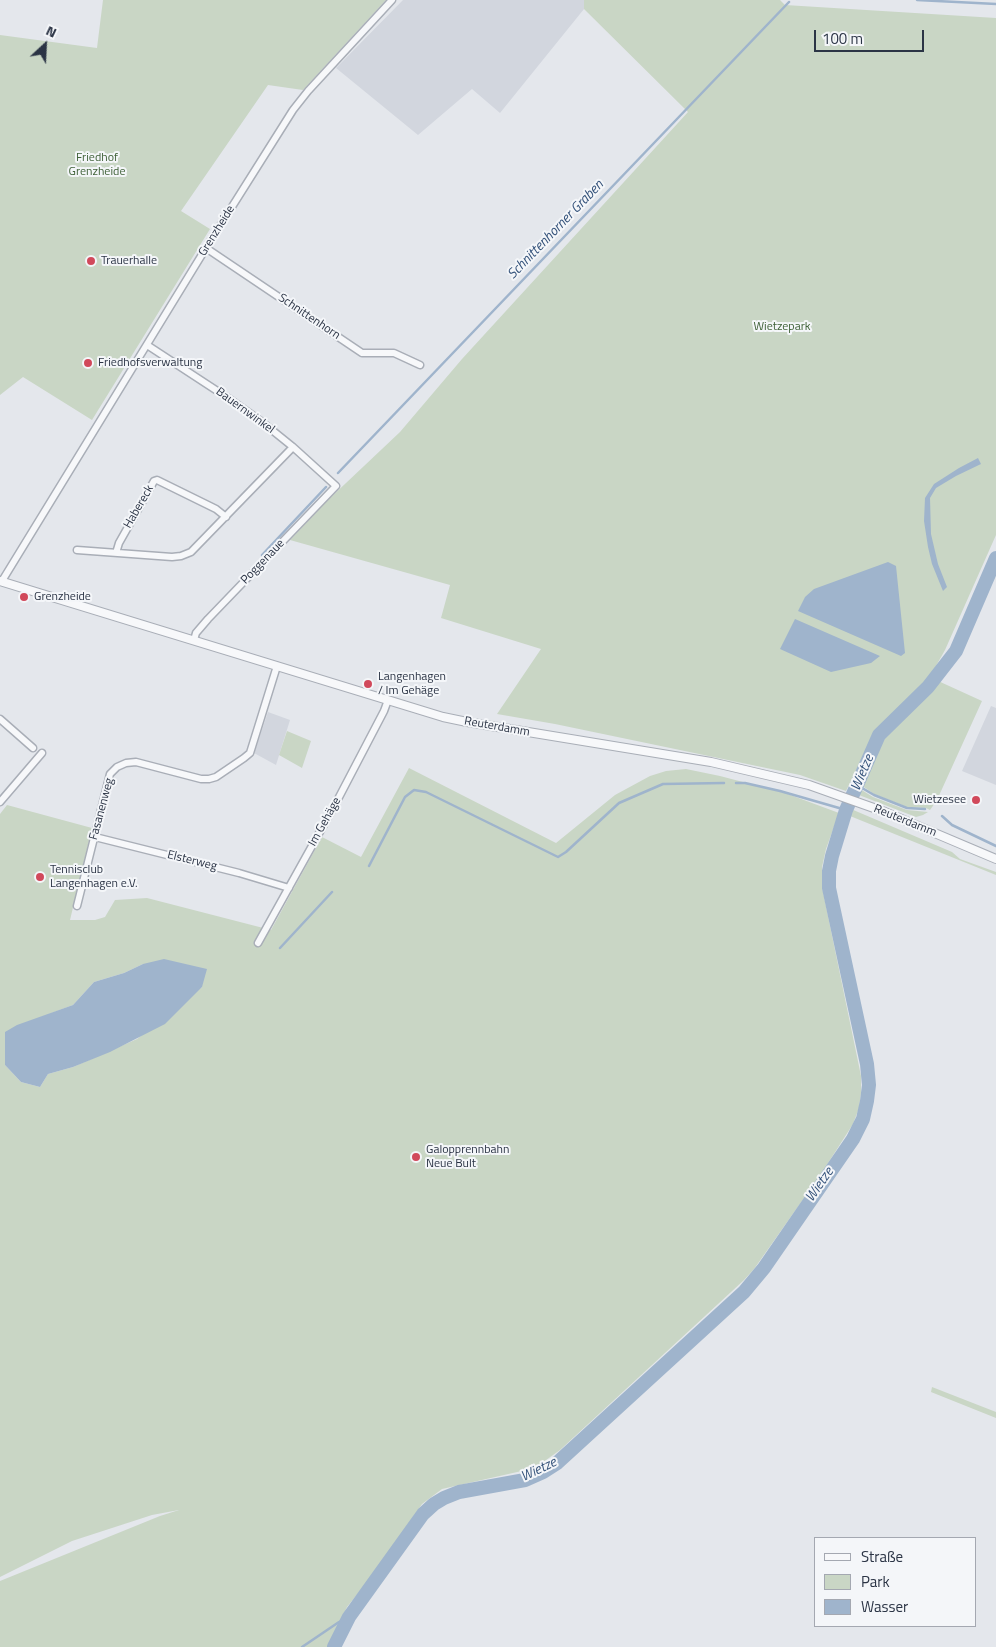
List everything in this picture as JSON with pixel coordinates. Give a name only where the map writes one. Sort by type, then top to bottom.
[{"type":"street","name":"Grenzheide","points":[[1,582],[206,248],[298,103],[392,0]]},
{"type":"street","name":"Schnittenhorn","points":[[206,248],[362,353],[394,353],[420,365]]},
{"type":"street","name":"Bauernwinkel","points":[[147,345],[228,398],[293,447],[336,486]]},
{"type":"street","points":[[77,550],[172,557],[181,556],[196,548],[293,447]]},
{"type":"street","name":"Habereck","points":[[116,553],[119,543],[154,481],[157,480],[216,509],[226,517]]},
{"type":"street","name":"Poggenaue","points":[[194,640],[196,633],[208,619],[336,486]]},
{"type":"street","name":"Reuterdamm","points":[[1,582],[388,700],[467,722],[732,767],[800,783],[841,796],[996,859]]},
{"type":"street","name":"Fasanenweg","points":[[77,906],[109,776],[117,767],[126,763],[136,762],[201,779],[216,777],[244,758],[251,749],[277,666]]},
{"type":"street","name":"Im Gehäge","points":[[258,943],[337,801],[388,700]]},
{"type":"street","points":[[0,719],[32,748]]},
{"type":"street","points":[[0,801],[42,753]]},
{"type":"street","name":"Elsterweg","points":[[95,837],[239,873],[289,888]]},
{"type":"shaded area","points":[[403,0],[584,0],[584,9],[500,113],[472,89],[418,135],[336,68]]},
{"type":"shaded area","points":[[991,706],[996,708],[996,785],[962,771]]},
{"type":"shaded area","points":[[268,712],[290,720],[276,765],[254,753]]},
{"type":"green space","name":"Friedhof Grenzheide","points":[[103,0],[386,0],[303,90],[268,85],[181,211],[210,229],[92,420],[23,377],[0,395],[0,35],[97,48]]},
{"type":"green space","name":"Wietzepark","points":[[584,0],[780,0],[785,5],[996,18],[996,535],[945,650],[928,680],[876,730],[846,791],[800,775],[555,724],[497,714],[541,649],[441,618],[450,585],[290,540],[328,500],[400,432],[462,359],[688,112],[584,9]]},
{"type":"green space","points":[[936,680],[982,701],[937,800],[930,810],[907,807],[874,794],[861,785],[881,737]]},
{"type":"green space","points":[[287,731],[311,741],[302,768],[279,755]]},
{"type":"green space","name":"Galopprennbahn Neue Bult","points":[[409,768],[556,843],[615,795],[650,776],[666,771],[686,769],[720,776],[785,793],[839,813],[826,849],[822,867],[822,887],[861,1076],[859,1108],[853,1124],[821,1174],[754,1269],[560,1450],[535,1468],[442,1489],[422,1504],[375,1572],[347,1607],[328,1647],[0,1647],[0,1581],[179,1510],[152,1515],[72,1541],[0,1577],[0,814],[7,805],[92,828],[70,920],[95,920],[105,917],[115,900],[147,898],[271,930],[322,837],[361,857]],"holes":[[[143,964],[202,987],[137,1039],[73,1067],[48,1074],[40,1087],[21,1082],[5,1065],[49,1014],[73,1005],[94,982],[124,973]]]},
{"type":"green space","points":[[860,789],[873,797],[907,810],[928,812],[916,817],[859,795]]},
{"type":"green space","points":[[851,809],[952,852],[960,859],[996,872],[996,875],[850,816]]},
{"type":"green space","points":[[932,1387],[996,1412],[996,1418],[931,1392]]},
{"type":"water","points":[[978,458],[981,464],[936,488],[930,498],[931,534],[938,564],[947,587],[943,591],[932,564],[928,547],[924,521],[925,498],[934,484]]},
{"type":"water","points":[[888,562],[896,566],[905,653],[901,656],[798,611],[805,597],[814,589]]},
{"type":"water","points":[[795,619],[880,656],[871,663],[831,672],[780,649]]},
{"type":"water","points":[[164,959],[207,969],[202,987],[165,1024],[110,1052],[73,1067],[48,1074],[40,1087],[21,1082],[5,1065],[5,1032],[17,1025],[73,1005],[94,982],[124,973],[143,964]]},
{"type":"waterway","name":"Schnittenhorner Graben","points":[[917,0],[996,4]]},
{"type":"waterway","name":"Schnittenhorner Graben","points":[[338,473],[789,2]]},
{"type":"waterway","name":"Schnittenhorner Graben","points":[[262,555],[326,487]]},
{"type":"waterway","name":"Wietze","points":[[334,1647],[349,1617],[423,1514],[434,1504],[459,1492],[525,1480],[557,1463],[744,1292],[764,1268],[853,1139],[863,1119],[869,1085],[867,1064],[829,888],[829,871],[832,856],[846,810],[879,735],[928,687],[956,651],[996,558]]},
{"type":"waterway","points":[[369,866],[405,797],[414,790],[426,792],[558,857],[566,852],[619,803],[663,784],[724,783]]},
{"type":"waterway","points":[[736,783],[745,783],[780,791],[846,810]]},
{"type":"waterway","points":[[857,785],[874,795],[907,808],[925,809]]},
{"type":"waterway","points":[[942,816],[952,825],[996,846]]},
{"type":"waterway","points":[[280,948],[332,892]]},
{"type":"waterway","points":[[302,1647],[349,1617]]},
{"type":"place","name":"Trauerhalle","points":[[91,261]]},
{"type":"place","name":"Friedhofsverwaltung","points":[[88,363]]},
{"type":"place","name":"Grenzheide","points":[[24,597]]},
{"type":"place","name":"Langenhagen / Im Gehäge","points":[[368,684]]},
{"type":"place","name":"Wietzesee","points":[[976,800]]},
{"type":"place","name":"Tennisclub Langenhagen e.V.","points":[[40,877]]},
{"type":"place","name":"Galopprennbahn Neue Bult","points":[[416,1157]]}]
